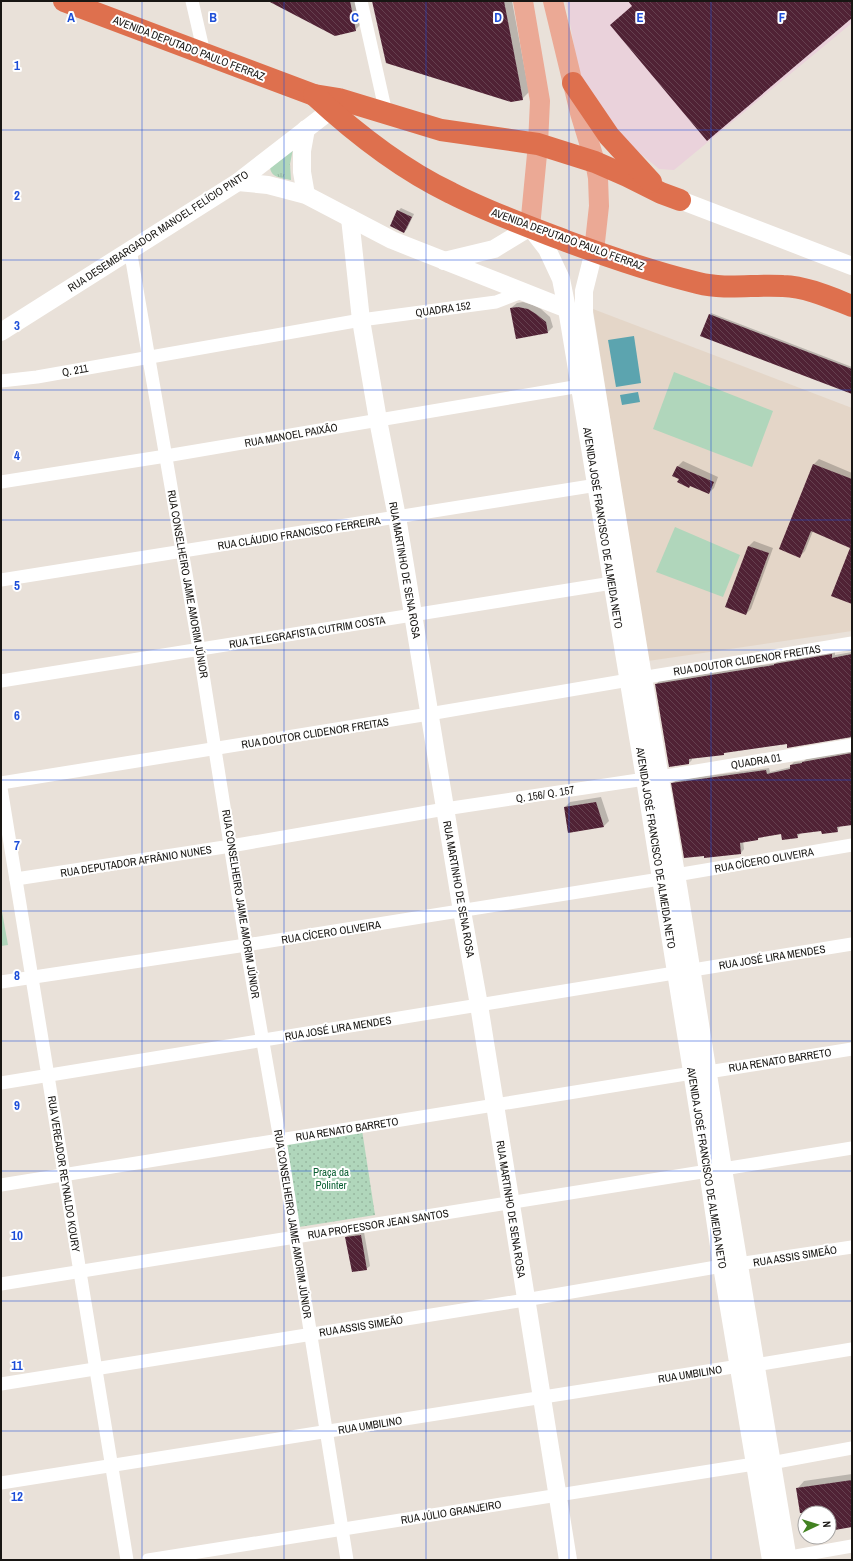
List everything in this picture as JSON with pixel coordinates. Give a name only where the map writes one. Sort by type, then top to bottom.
[{"type":"highway","name":"AVENIDA DEPUTADO PAULO FERRAZ","points":[[64,1],[314,95],[339,99],[441,130],[538,144],[595,162],[671,196]]},
{"type":"highway","points":[[572,83],[609,136],[671,196]]},
{"type":"highway","name":"AVENIDA DEPUTADO PAULO FERRAZ","points":[[314,95],[379,149],[416,174],[450,193],[530,227],[594,251],[700,283],[728,286],[783,286],[807,289],[852,306]]},
{"type":"main road","points":[[523,1],[540,91],[538,144],[530,227]]},
{"type":"main road","name":"AVENIDA JOSÉ FRANCISCO DE ALMEIDA NETO","points":[[553,1],[572,83],[595,162],[598,178],[599,206],[594,251]]},
{"type":"street","points":[[192,1],[204,54]]},
{"type":"street","points":[[361,1],[386,113]]},
{"type":"street","name":"RUA DESEMBARGADOR MANOEL FELÍCIO PINTO","points":[[1,332],[238,182],[331,110]]},
{"type":"street","points":[[306,129],[302,151],[302,172],[306,195]]},
{"type":"street","points":[[238,182],[268,185],[306,195],[392,240],[567,309]]},
{"type":"street","points":[[671,196],[852,266]]},
{"type":"street","name":"RUA MARTINHO DE SENA ROSA","points":[[350,218],[361,320],[414,615],[429,714],[479,1005],[525,1300],[568,1560]]},
{"type":"street","points":[[444,261],[494,249],[530,227]]},
{"type":"street","name":"AVENIDA JOSÉ FRANCISCO DE ALMEIDA NETO","points":[[530,227],[547,249],[561,279],[597,485],[612,583],[636,678]]},
{"type":"street","name":"RUA CONSELHEIRO JAIME AMORIM JÚNIOR","points":[[130,249],[199,649],[246,945],[264,1040],[347,1560]]},
{"type":"street","name":"AVENIDA JOSÉ FRANCISCO DE ALMEIDA NETO","points":[[594,251],[584,291],[584,314],[636,678],[730,1265],[780,1559]]},
{"type":"street","name":"QUADRA 152","points":[[149,357],[361,320],[496,302],[522,292]]},
{"type":"street","name":"Q. 211","points":[[1,381],[37,377],[149,357]]},
{"type":"street","name":"RUA MANOEL PAIXÃO","points":[[1,482],[166,456],[580,386]]},
{"type":"street","name":"RUA CLÁUDIO FRANCISCO FERREIRA","points":[[1,580],[597,485]]},
{"type":"street","name":"RUA TELEGRAFISTA CUTRIM COSTA","points":[[1,681],[612,583]]},
{"type":"street","name":"RUA DOUTOR CLIDENOR FREITAS","points":[[1,783],[429,714],[636,678],[852,643]]},
{"type":"street","name":"QUADRA 01","points":[[653,778],[852,746]]},
{"type":"street","name":"Q. 156/ Q. 157","points":[[445,809],[653,778]]},
{"type":"street","name":"RUA VEREADOR REYNALDO KOURY","points":[[1,788],[127,1560]]},
{"type":"street","name":"RUA DEPUTADOR AFRÂNIO NUNES","points":[[16,879],[231,846],[445,809]]},
{"type":"street","name":"RUA CÍCERO OLIVEIRA","points":[[1,982],[462,911],[852,845]]},
{"type":"street","name":"RUA JOSÉ LIRA MENDES","points":[[1,1083],[852,944]]},
{"type":"street","name":"RUA RENATO BARRETO","points":[[1,1185],[852,1049]]},
{"type":"street","name":"RUA PROFESSOR JEAN SANTOS","points":[[1,1284],[852,1148]]},
{"type":"street","name":"RUA ASSIS SIMEÃO","points":[[1,1384],[525,1300],[730,1265],[852,1247]]},
{"type":"street","name":"RUA UMBILINO","points":[[1,1483],[852,1349]]},
{"type":"street","name":"RUA JÚLIO GRANJEIRO","points":[[148,1560],[852,1448]]},
{"type":"street","points":[[780,1559],[852,1546]]},
{"type":"shaded area","points":[[566,1],[852,1],[852,23],[674,170],[659,169],[610,129],[580,79]]},
{"type":"shaded area","points":[[593,309],[852,408],[852,631],[648,661]]},
{"type":"green space","points":[[293,149],[290,164],[291,180],[274,175],[270,166]]},
{"type":"green space","points":[[674,372],[773,411],[752,467],[653,429]]},
{"type":"green space","points":[[675,527],[740,555],[723,597],[656,572]]},
{"type":"green space","points":[[1,906],[8,945],[1,946]]},
{"type":"green space","name":"Praça da Polinter","points":[[362,1130],[375,1215],[299,1227],[286,1141]]},
{"type":"water","points":[[634,336],[641,383],[616,387],[608,340]]},
{"type":"water","points":[[638,392],[640,402],[622,405],[620,395]]},
{"type":"building","points":[[268,1],[350,1],[356,31],[335,36]]},
{"type":"building","points":[[372,1],[504,1],[523,100],[511,102],[386,63]]},
{"type":"building","points":[[628,1],[852,1],[852,18],[707,141],[610,25],[632,6]]},
{"type":"building","points":[[397,210],[412,217],[404,233],[390,226]]},
{"type":"building","points":[[518,307],[528,309],[546,322],[548,333],[516,339],[510,308]]},
{"type":"building","points":[[709,314],[852,369],[852,394],[700,336]]},
{"type":"building","points":[[813,464],[852,479],[852,604],[831,596],[850,548],[811,531],[800,558],[779,549]]},
{"type":"building","points":[[677,466],[714,482],[709,494],[690,486],[689,488],[677,482],[679,479],[672,476]]},
{"type":"building","points":[[748,546],[769,553],[746,615],[725,607]]},
{"type":"building","points":[[832,654],[832,658],[852,654],[852,737],[787,748],[787,744],[724,753],[724,755],[689,759],[689,764],[669,767],[655,684]]},
{"type":"building","points":[[852,753],[852,825],[837,827],[838,832],[822,834],[821,831],[797,834],[798,838],[782,840],[781,834],[758,838],[758,840],[740,843],[741,854],[704,858],[704,856],[684,858],[671,783],[766,770],[767,774],[790,769],[790,765],[802,762]]},
{"type":"building","points":[[596,802],[604,827],[568,833],[564,807]]},
{"type":"building","points":[[361,1235],[367,1270],[352,1272],[345,1237]]},
{"type":"building","points":[[852,1480],[852,1527],[837,1530],[837,1505],[799,1505],[796,1488]]}]
